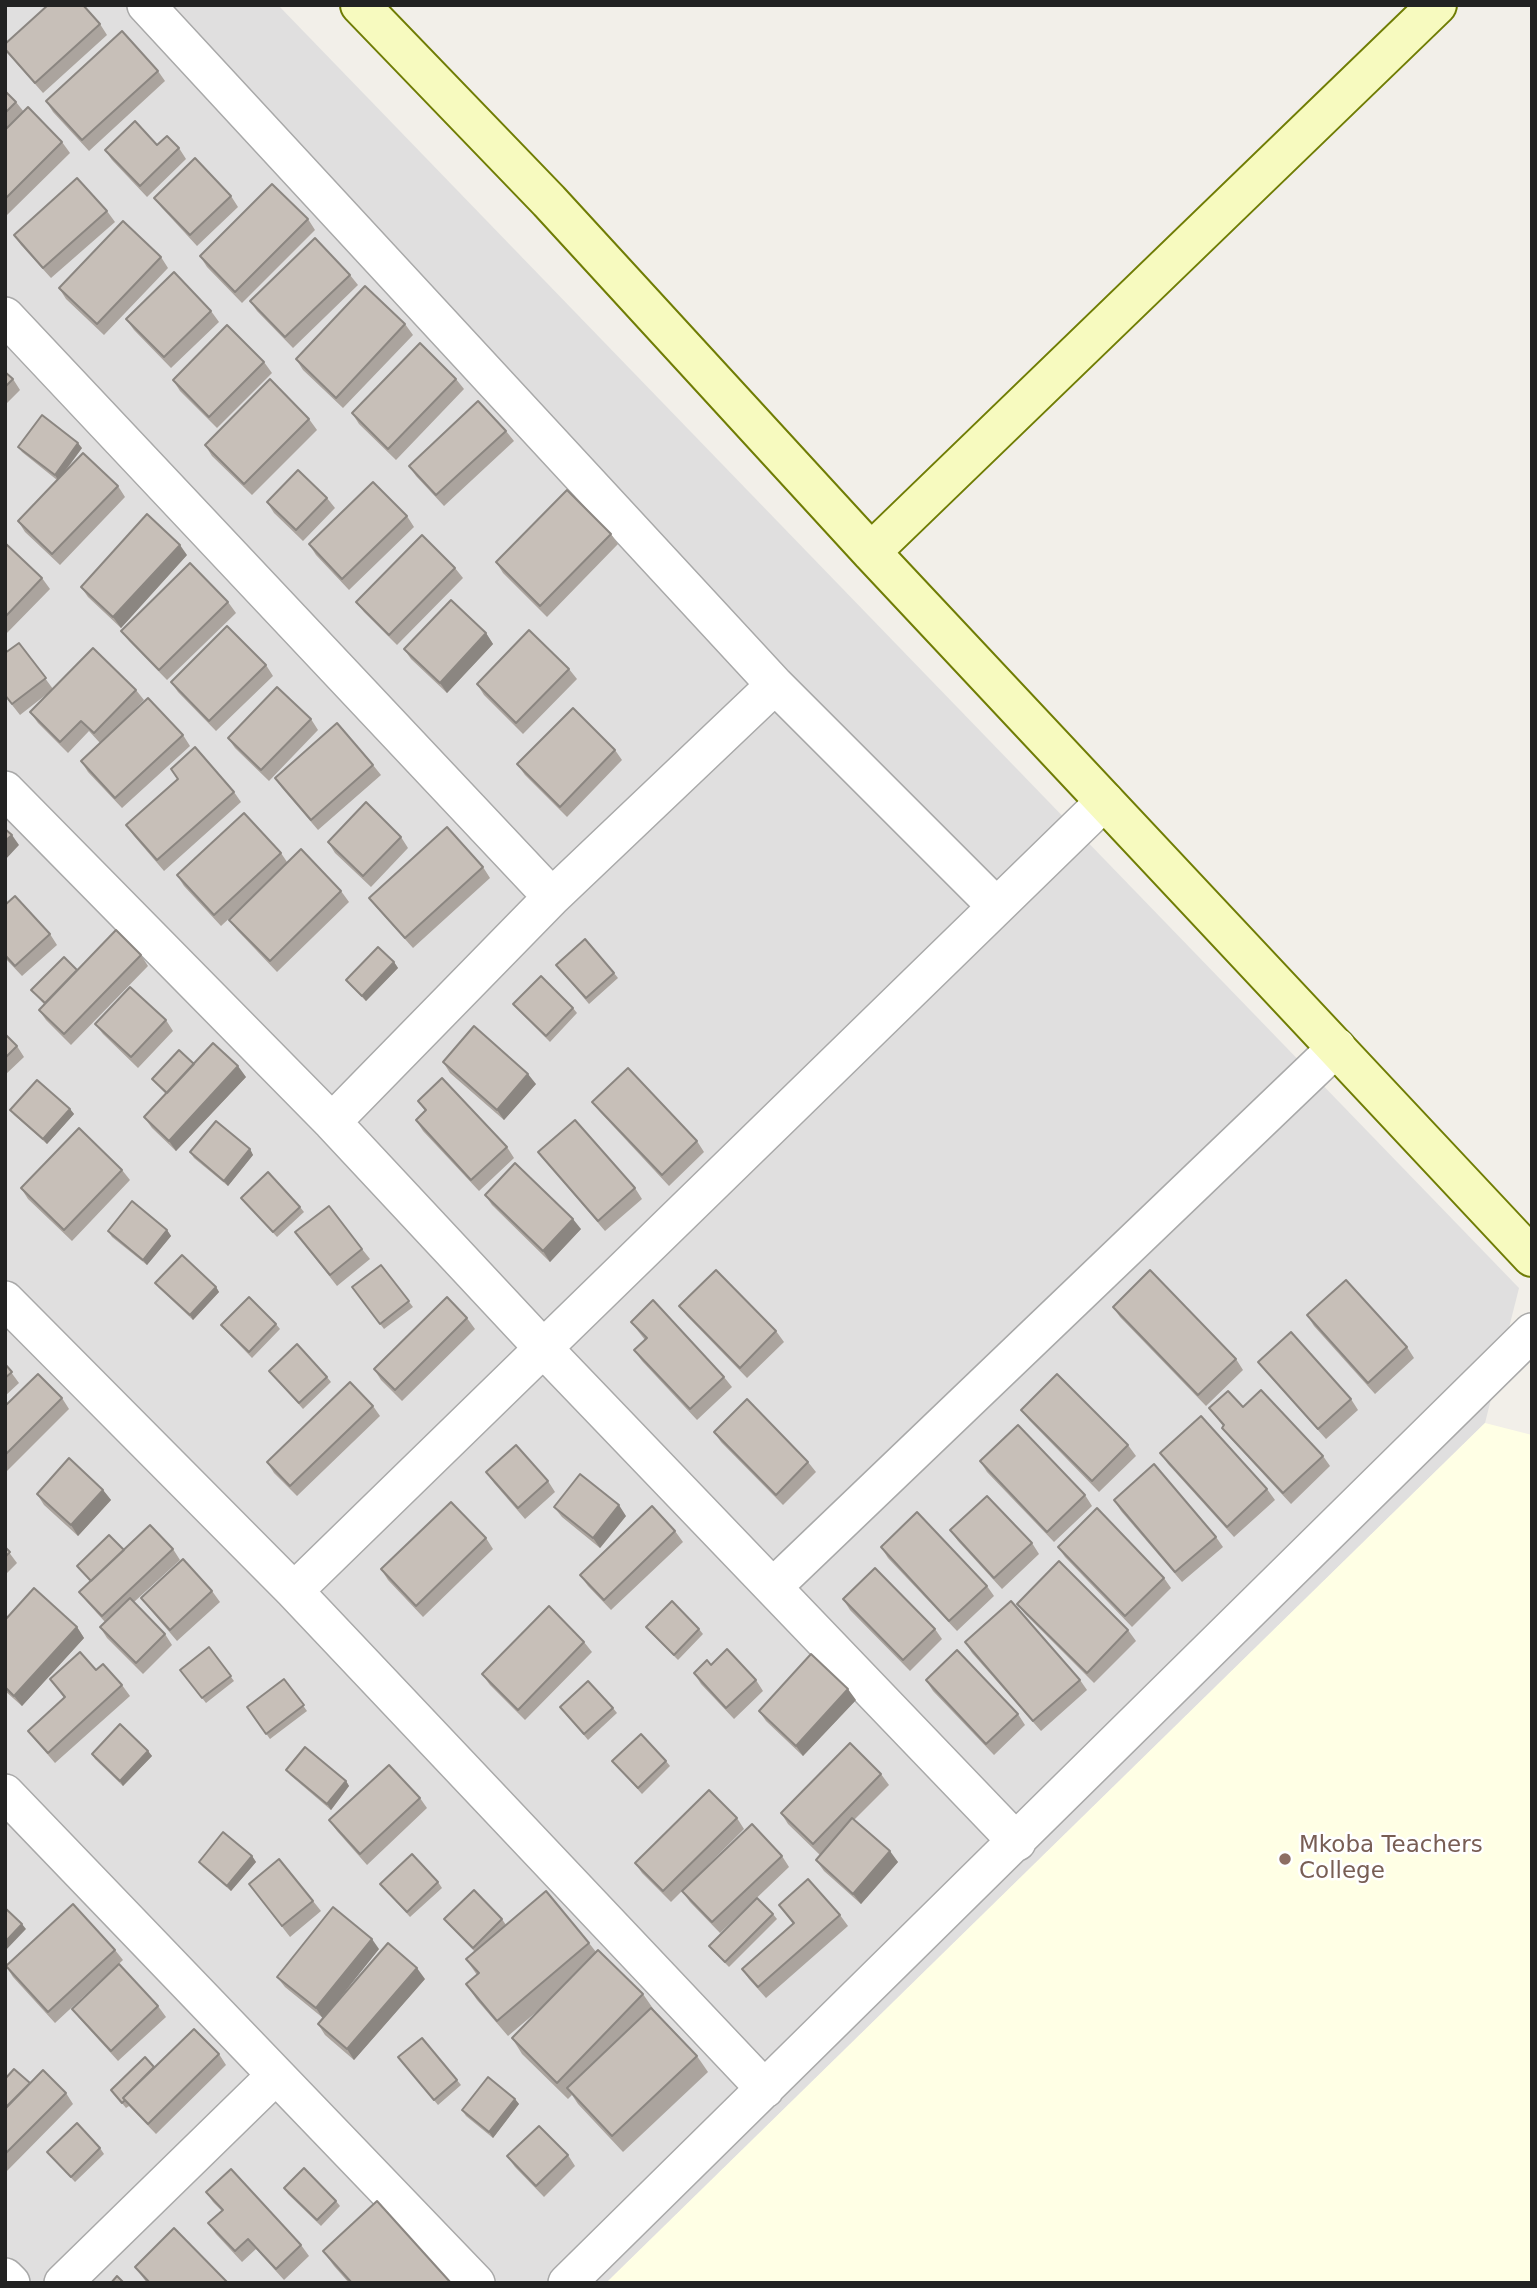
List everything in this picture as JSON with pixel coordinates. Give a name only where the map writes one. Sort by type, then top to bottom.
[{"type":"street","points":[[146,5],[775,685],[996,906]]},
{"type":"street","points":[[360,5],[548,201],[871,552],[1532,1257]]},
{"type":"street","points":[[871,552],[1437,5]]},
{"type":"street","points":[[5,316],[552,897]]},
{"type":"street","points":[[332,1122],[552,897],[775,685]]},
{"type":"street","points":[[5,790],[332,1122],[544,1349],[1017,1842]]},
{"type":"street","points":[[294,1591],[1105,801]]},
{"type":"street","points":[[774,1587],[1337,1047]]},
{"type":"street","points":[[5,1300],[294,1591],[765,2089]]},
{"type":"street","points":[[568,2283],[1532,1332]]},
{"type":"street","points":[[5,1793],[476,2283]]},
{"type":"street","points":[[63,2283],[276,2075]]},
{"type":"street","points":[[5,2277],[11,2283]]},
{"type":"shaded area","points":[[5,5],[278,5],[1519,1288],[1485,1423],[606,2283],[5,2283]]},
{"type":"shaded area","name":"Mkoba Teachers College","points":[[1485,1423],[1532,1435],[1532,2283],[606,2283]]},
{"type":"building","points":[[48,5],[83,5],[100,24],[35,83],[5,49],[5,44]]},
{"type":"building","points":[[122,31],[158,71],[82,140],[46,101]]},
{"type":"building","points":[[5,91],[16,102],[5,113]]},
{"type":"building","points":[[28,107],[62,142],[5,199],[5,130]]},
{"type":"building","points":[[135,121],[157,145],[167,136],[179,148],[140,186],[105,150]]},
{"type":"building","points":[[195,158],[231,196],[190,235],[154,198]]},
{"type":"building","points":[[77,178],[107,211],[43,268],[14,235]]},
{"type":"building","points":[[272,184],[308,219],[235,292],[200,256]]},
{"type":"building","points":[[123,221],[161,257],[97,324],[59,288]]},
{"type":"building","points":[[315,238],[350,275],[285,337],[250,301]]},
{"type":"building","points":[[174,272],[211,311],[164,357],[126,319]]},
{"type":"building","points":[[365,286],[405,324],[336,398],[296,359]]},
{"type":"building","points":[[227,325],[264,362],[209,417],[173,380]]},
{"type":"building","points":[[420,343],[456,379],[388,449],[352,413]]},
{"type":"building","points":[[5,372],[13,379],[5,387]]},
{"type":"building","points":[[270,379],[309,419],[244,484],[205,445]]},
{"type":"building","points":[[478,401],[506,431],[436,495],[409,466]]},
{"type":"building","points":[[42,415],[78,443],[55,475],[18,447]]},
{"type":"building","points":[[83,453],[118,486],[52,554],[18,521]]},
{"type":"building","points":[[298,470],[327,498],[296,530],[267,502]]},
{"type":"building","points":[[373,482],[407,516],[342,579],[309,544]]},
{"type":"building","points":[[567,490],[611,534],[540,606],[496,562]]},
{"type":"building","points":[[147,514],[180,545],[113,617],[81,587]]},
{"type":"building","points":[[422,535],[455,568],[389,635],[356,602]]},
{"type":"building","points":[[5,543],[42,578],[5,617]]},
{"type":"building","points":[[190,563],[228,602],[159,670],[121,631]]},
{"type":"building","points":[[451,600],[486,633],[440,683],[404,649]]},
{"type":"building","points":[[227,626],[266,665],[209,721],[171,682]]},
{"type":"building","points":[[529,630],[569,669],[516,723],[477,684]]},
{"type":"building","points":[[19,643],[46,678],[12,704],[5,695],[5,653]]},
{"type":"building","points":[[93,648],[136,690],[94,733],[81,721],[60,742],[30,712]]},
{"type":"building","points":[[277,687],[311,719],[261,770],[228,738]]},
{"type":"building","points":[[148,698],[183,735],[115,798],[81,761]]},
{"type":"building","points":[[573,708],[615,750],[560,807],[517,764]]},
{"type":"building","points":[[337,723],[373,765],[311,820],[275,778]]},
{"type":"building","points":[[195,747],[234,792],[157,860],[126,825],[178,779],[171,769]]},
{"type":"building","points":[[366,802],[401,837],[363,876],[328,842]]},
{"type":"building","points":[[244,813],[281,853],[214,915],[177,875]]},
{"type":"building","points":[[447,827],[483,867],[405,938],[369,898]]},
{"type":"building","points":[[5,829],[12,835],[5,841]]},
{"type":"building","points":[[301,849],[341,891],[270,961],[229,920]]},
{"type":"building","points":[[15,896],[50,934],[15,966],[5,955],[5,905]]},
{"type":"building","points":[[116,930],[141,955],[64,1034],[39,1010]]},
{"type":"building","points":[[585,939],[614,973],[586,998],[556,965]]},
{"type":"building","points":[[378,947],[394,962],[362,996],[346,980]]},
{"type":"building","points":[[64,957],[77,970],[45,1003],[31,990]]},
{"type":"building","points":[[541,976],[573,1008],[546,1036],[513,1004]]},
{"type":"building","points":[[130,987],[166,1020],[131,1057],[95,1024]]},
{"type":"building","points":[[474,1026],[528,1074],[497,1110],[443,1062]]},
{"type":"building","points":[[5,1034],[17,1046],[5,1058]]},
{"type":"building","points":[[213,1043],[238,1066],[169,1141],[144,1117]]},
{"type":"building","points":[[179,1050],[194,1064],[167,1093],[152,1079]]},
{"type":"building","points":[[628,1068],[697,1141],[662,1175],[592,1102]]},
{"type":"building","points":[[442,1078],[507,1147],[471,1180],[416,1120],[426,1110],[418,1101]]},
{"type":"building","points":[[37,1080],[70,1109],[43,1139],[10,1110]]},
{"type":"building","points":[[575,1120],[635,1188],[598,1221],[538,1152]]},
{"type":"building","points":[[216,1121],[250,1149],[224,1181],[190,1152]]},
{"type":"building","points":[[79,1128],[122,1170],[64,1230],[21,1188]]},
{"type":"building","points":[[515,1163],[573,1219],[543,1251],[485,1195]]},
{"type":"building","points":[[268,1172],[300,1207],[273,1232],[241,1198]]},
{"type":"building","points":[[132,1201],[167,1230],[143,1260],[108,1231]]},
{"type":"building","points":[[329,1206],[362,1249],[330,1275],[295,1232]]},
{"type":"building","points":[[182,1255],[216,1287],[190,1315],[155,1283]]},
{"type":"building","points":[[381,1265],[409,1301],[380,1324],[352,1287]]},
{"type":"building","points":[[716,1270],[776,1331],[740,1368],[679,1306]]},
{"type":"building","points":[[1150,1270],[1236,1359],[1198,1395],[1113,1307]]},
{"type":"building","points":[[1346,1280],[1407,1347],[1368,1383],[1307,1315]]},
{"type":"building","points":[[249,1297],[276,1324],[249,1352],[221,1325]]},
{"type":"building","points":[[447,1297],[467,1318],[395,1390],[374,1369]]},
{"type":"building","points":[[653,1300],[724,1377],[690,1409],[634,1350],[647,1338],[631,1322]]},
{"type":"building","points":[[1291,1332],[1351,1399],[1318,1429],[1258,1362]]},
{"type":"building","points":[[297,1344],[327,1377],[299,1403],[269,1371]]},
{"type":"building","points":[[5,1364],[12,1372],[5,1378]]},
{"type":"building","points":[[38,1374],[62,1398],[5,1455],[5,1406]]},
{"type":"building","points":[[1057,1374],[1128,1445],[1092,1481],[1021,1410]]},
{"type":"building","points":[[350,1382],[373,1406],[290,1486],[267,1462]]},
{"type":"building","points":[[1261,1390],[1323,1456],[1283,1493],[1222,1428],[1224,1425],[1209,1408],[1228,1391],[1243,1407]]},
{"type":"building","points":[[747,1399],[808,1462],[776,1495],[714,1432]]},
{"type":"building","points":[[1201,1416],[1267,1489],[1227,1527],[1160,1453]]},
{"type":"building","points":[[1018,1425],[1085,1495],[1047,1532],[980,1461]]},
{"type":"building","points":[[516,1445],[548,1481],[518,1508],[486,1472]]},
{"type":"building","points":[[69,1458],[103,1490],[71,1525],[37,1494]]},
{"type":"building","points":[[1154,1464],[1216,1537],[1175,1572],[1114,1500]]},
{"type":"building","points":[[580,1474],[619,1505],[593,1538],[554,1507]]},
{"type":"building","points":[[987,1496],[1032,1543],[994,1578],[950,1530]]},
{"type":"building","points":[[451,1502],[486,1538],[416,1606],[381,1569]]},
{"type":"building","points":[[652,1506],[675,1531],[604,1600],[580,1575]]},
{"type":"building","points":[[1097,1508],[1164,1578],[1125,1616],[1058,1547]]},
{"type":"building","points":[[917,1512],[987,1586],[949,1621],[881,1547]]},
{"type":"building","points":[[150,1525],[173,1549],[102,1616],[79,1592]]},
{"type":"building","points":[[109,1535],[124,1550],[91,1581],[77,1566]]},
{"type":"building","points":[[183,1559],[212,1591],[170,1630],[141,1598]]},
{"type":"building","points":[[1059,1561],[1128,1630],[1087,1673],[1017,1604]]},
{"type":"building","points":[[875,1568],[935,1629],[903,1660],[843,1599]]},
{"type":"building","points":[[34,1588],[77,1627],[14,1696],[5,1687],[5,1620]]},
{"type":"building","points":[[130,1598],[165,1634],[136,1663],[100,1627]]},
{"type":"building","points":[[672,1601],[699,1629],[674,1655],[646,1627]]},
{"type":"building","points":[[1011,1601],[1080,1680],[1033,1721],[965,1642]]},
{"type":"building","points":[[549,1606],[584,1642],[518,1710],[482,1674]]},
{"type":"building","points":[[209,1647],[231,1676],[202,1698],[180,1670]]},
{"type":"building","points":[[727,1649],[756,1680],[726,1708],[694,1673],[707,1660],[711,1665]]},
{"type":"building","points":[[957,1650],[1018,1714],[986,1744],[926,1680]]},
{"type":"building","points":[[80,1652],[96,1670],[103,1664],[122,1685],[48,1753],[28,1731],[65,1697],[50,1679]]},
{"type":"building","points":[[811,1654],[848,1689],[796,1746],[759,1711]]},
{"type":"building","points":[[284,1679],[304,1705],[266,1734],[247,1707]]},
{"type":"building","points":[[588,1681],[613,1708],[584,1734],[560,1707]]},
{"type":"building","points":[[120,1724],[148,1751],[120,1781],[92,1754]]},
{"type":"building","points":[[641,1734],[666,1761],[638,1788],[612,1761]]},
{"type":"building","points":[[850,1743],[881,1774],[813,1844],[781,1813]]},
{"type":"building","points":[[305,1747],[346,1781],[327,1804],[286,1770]]},
{"type":"building","points":[[389,1765],[420,1798],[360,1854],[329,1820]]},
{"type":"building","points":[[709,1790],[737,1818],[663,1891],[635,1863]]},
{"type":"building","points":[[852,1818],[890,1851],[853,1894],[816,1860]]},
{"type":"building","points":[[752,1824],[782,1856],[712,1922],[682,1891]]},
{"type":"building","points":[[223,1832],[252,1856],[227,1886],[199,1862]]},
{"type":"building","points":[[412,1854],[438,1882],[407,1912],[380,1884]]},
{"type":"building","points":[[279,1859],[313,1901],[282,1926],[249,1884]]},
{"type":"building","points":[[808,1879],[840,1915],[758,1987],[742,1969],[794,1923],[779,1905]]},
{"type":"building","points":[[474,1890],[502,1919],[473,1948],[444,1919]]},
{"type":"building","points":[[546,1891],[589,1943],[497,2021],[466,1984],[479,1973],[466,1959]]},
{"type":"building","points":[[757,1898],[773,1914],[725,1962],[709,1946]]},
{"type":"building","points":[[73,1904],[115,1950],[48,2012],[6,1966]]},
{"type":"building","points":[[333,1907],[372,1939],[316,2008],[277,1977]]},
{"type":"building","points":[[5,1908],[22,1924],[5,1942]]},
{"type":"building","points":[[388,1943],[417,1968],[347,2049],[318,2024]]},
{"type":"building","points":[[598,1950],[643,1994],[557,2083],[512,2038]]},
{"type":"building","points":[[119,1964],[158,2006],[111,2051],[72,2009]]},
{"type":"building","points":[[651,2008],[697,2056],[612,2136],[567,2088]]},
{"type":"building","points":[[194,2029],[219,2054],[148,2124],[123,2098]]},
{"type":"building","points":[[422,2038],[457,2080],[434,2100],[398,2057]]},
{"type":"building","points":[[145,2057],[154,2067],[123,2098],[125,2100],[122,2103],[111,2090]]},
{"type":"building","points":[[14,2069],[30,2083],[7,2106],[5,2079]]},
{"type":"building","points":[[43,2070],[66,2093],[5,2154],[5,2109]]},
{"type":"building","points":[[488,2077],[515,2099],[489,2132],[462,2110]]},
{"type":"building","points":[[77,2123],[100,2148],[71,2177],[47,2152]]},
{"type":"building","points":[[539,2126],[568,2155],[536,2186],[507,2156]]},
{"type":"building","points":[[304,2168],[336,2201],[317,2220],[284,2188]]},
{"type":"building","points":[[231,2169],[301,2245],[276,2269],[248,2239],[235,2251],[208,2223],[223,2210],[206,2192]]},
{"type":"building","points":[[377,2201],[451,2283],[352,2283],[323,2251]]},
{"type":"building","points":[[174,2228],[228,2283],[150,2283],[135,2267]]},
{"type":"building","points":[[117,2276],[124,2283],[111,2283]]},
{"type":"place","name":"Mkoba Teachers College","points":[[1285,1859]]}]
